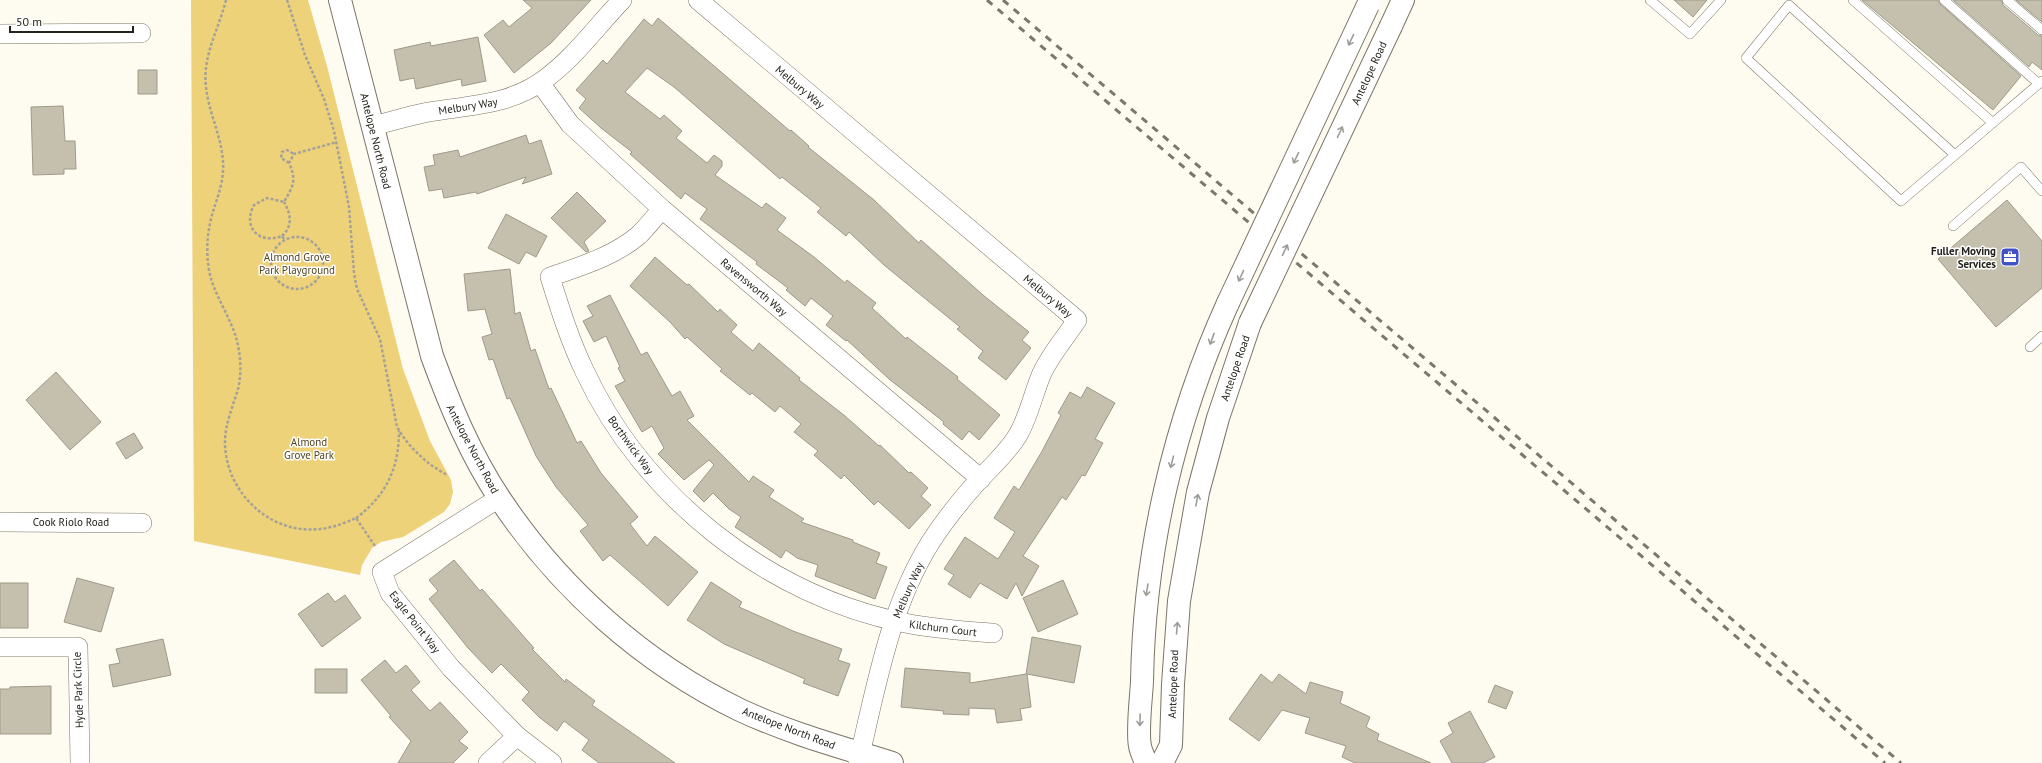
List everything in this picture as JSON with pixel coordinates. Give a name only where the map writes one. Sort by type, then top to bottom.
[{"type":"main road","name":"Antelope North Road","points":[[340,0],[432,356],[453,412],[472,452],[499,498],[529,540],[586,602],[625,636],[667,667],[702,690],[768,722],[859,758],[892,763]]},
{"type":"main road","name":"Antelope Road","points":[[1162,763],[1171,745],[1173,677],[1179,601],[1198,492],[1218,418],[1250,323],[1403,0]]},
{"type":"main road","points":[[1146,763],[1140,745],[1142,643],[1146,596],[1156,530],[1167,482],[1188,407],[1214,333],[1369,2]]},
{"type":"street","name":"Melbury Way","points":[[373,126],[434,111],[499,102],[518,95],[540,83],[562,65],[622,0]]},
{"type":"street","name":"Melbury Way","points":[[698,0],[1077,320],[1042,374],[1027,416],[1018,435],[1002,456],[948,517],[930,544],[908,584],[894,620],[859,758]]},
{"type":"street","points":[[0,34],[141,33]]},
{"type":"street","name":"Ravensworth Way","points":[[540,83],[570,124],[662,209],[981,478]]},
{"type":"street","name":"Borthwick Way","points":[[662,209],[639,234],[618,250],[595,262],[550,277],[572,341],[585,373],[604,408],[631,448],[657,480],[716,535],[749,558],[784,579],[828,599],[894,620]]},
{"type":"street","name":"Eagle Point Way","points":[[499,498],[382,572],[390,593],[451,668],[517,736],[552,763]]},
{"type":"street","name":"Cook Riolo Road","points":[[0,522],[142,523]]},
{"type":"street","name":"Kilchurn Court","points":[[894,620],[953,631],[993,633]]},
{"type":"street","name":"Hyde Park Circle","points":[[0,648],[78,647],[80,763]]},
{"type":"street","points":[[488,763],[517,736]]},
{"type":"lane","points":[[1650,0],[1690,34],[1721,0]]},
{"type":"lane","points":[[1853,0],[1993,123]]},
{"type":"lane","points":[[1944,0],[2040,83],[1901,201],[1746,58],[1791,3],[1955,155]]},
{"type":"lane","points":[[2007,0],[2042,30]]},
{"type":"lane","points":[[1953,226],[2021,167],[2042,191]]},
{"type":"lane","points":[[2030,346],[2042,336]]},
{"type":"path","points":[[226,0],[210,48],[206,75],[208,100],[221,145],[223,170],[222,182],[208,236],[208,264],[214,286],[236,332],[240,364],[238,387],[226,430],[226,457],[231,473],[245,498],[264,515],[277,522],[298,529],[318,530],[356,518],[374,503],[391,477],[397,455],[399,431],[392,407],[384,354],[380,340],[357,289],[354,272],[349,207],[337,142],[324,99],[305,55],[287,0]]},
{"type":"path","points":[[284,202],[294,183],[294,172],[289,163],[281,158],[282,152],[287,150],[294,154],[337,142]]},
{"type":"path","points":[[289,163],[294,154]]},
{"type":"path","points":[[273,198],[284,202],[290,222],[288,229],[282,236],[269,239],[257,234],[250,224],[249,217],[254,205],[263,199],[273,198]]},
{"type":"path","points":[[295,236],[303,237],[313,243],[323,256],[322,268],[318,278],[309,286],[298,289],[287,286],[278,281],[274,273],[272,258],[277,246],[284,239],[295,236]]},
{"type":"path","points":[[399,431],[430,465],[447,475]]},
{"type":"path","points":[[356,518],[375,546]]},
{"type":"green space","name":"Almond Grove Park","points":[[191,0],[308,0],[327,66],[403,369],[430,441],[451,480],[453,492],[450,504],[444,512],[403,537],[381,542],[372,548],[362,565],[360,575],[194,541]]},
{"type":"building","points":[[523,0],[591,0],[551,43],[514,73],[484,35],[503,20],[509,27],[532,8]]},
{"type":"building","points":[[1674,0],[1707,0],[1693,17]]},
{"type":"building","points":[[1862,0],[1938,0],[1940,4],[2021,76],[1993,110]]},
{"type":"building","points":[[1953,0],[2001,0],[2003,5],[2038,35],[2042,36],[2042,70],[2032,62],[2029,67]]},
{"type":"building","points":[[2016,0],[2042,0],[2042,22]]},
{"type":"building","points":[[658,18],[790,131],[791,130],[809,146],[808,147],[874,200],[919,243],[921,240],[983,295],[1029,332],[1022,340],[1031,348],[1006,380],[978,358],[983,351],[957,329],[960,327],[884,265],[849,232],[846,236],[817,212],[821,208],[782,177],[780,179],[674,87],[647,68],[625,92],[660,119],[664,115],[682,131],[676,138],[707,163],[714,155],[722,161],[722,166],[715,175],[762,208],[766,203],[786,218],[777,230],[814,257],[845,283],[847,280],[876,303],[872,308],[906,339],[907,337],[958,377],[957,379],[1000,415],[979,440],[969,431],[962,440],[943,424],[944,422],[889,379],[847,340],[846,341],[826,325],[833,316],[811,298],[805,306],[786,290],[788,288],[756,264],[757,262],[700,219],[707,209],[685,193],[681,199],[630,154],[632,152],[601,128],[579,108],[586,99],[576,90],[603,60],[607,64],[644,19],[652,26]]},
{"type":"building","points":[[478,37],[486,81],[462,86],[461,79],[416,89],[414,78],[400,81],[394,50],[430,42],[431,46]]},
{"type":"building","points":[[138,70],[157,70],[157,94],[138,94]]},
{"type":"building","points":[[63,106],[65,141],[75,141],[76,169],[64,169],[64,174],[33,175],[31,107]]},
{"type":"building","points":[[526,135],[529,144],[541,140],[552,174],[522,184],[526,177],[477,194],[476,192],[444,198],[442,189],[429,191],[424,167],[435,165],[433,155],[458,150],[460,157]]},
{"type":"building","points":[[577,192],[606,221],[584,242],[589,251],[586,252],[551,218]]},
{"type":"building","points":[[2007,200],[2042,241],[2042,288],[1996,327],[1938,259]]},
{"type":"building","points":[[506,214],[547,236],[536,257],[526,252],[519,264],[488,248]]},
{"type":"building","points":[[655,257],[687,285],[689,284],[718,312],[720,309],[737,325],[731,332],[753,351],[759,343],[800,378],[799,380],[845,416],[879,446],[880,445],[909,473],[911,472],[928,488],[921,496],[931,505],[909,529],[878,501],[874,505],[844,475],[841,479],[814,455],[818,451],[794,432],[801,424],[780,406],[775,412],[752,393],[750,395],[720,371],[722,369],[687,337],[685,339],[670,322],[630,286]]},
{"type":"building","points":[[510,269],[515,314],[520,312],[531,351],[535,349],[549,389],[551,388],[577,443],[581,441],[601,473],[638,517],[630,524],[647,546],[655,536],[698,572],[668,606],[610,555],[603,561],[580,531],[588,525],[556,487],[536,456],[510,398],[507,399],[493,359],[489,360],[482,337],[492,334],[485,309],[468,311],[464,274]]},
{"type":"building","points":[[610,295],[641,355],[647,352],[672,396],[680,391],[694,416],[687,420],[749,482],[753,476],[774,490],[769,497],[804,519],[801,522],[853,540],[853,542],[880,553],[876,563],[887,567],[875,599],[815,576],[818,565],[797,558],[786,550],[781,558],[735,527],[741,517],[729,509],[713,493],[704,502],[693,491],[714,465],[709,460],[684,480],[658,454],[664,448],[652,426],[642,432],[615,386],[625,381],[618,368],[620,367],[606,336],[594,342],[583,321],[593,316],[587,306]]},
{"type":"building","points":[[56,372],[101,422],[70,450],[26,400]]},
{"type":"building","points":[[1087,387],[1115,403],[1095,439],[1103,443],[1085,476],[1082,475],[1066,500],[1062,497],[1023,556],[1039,566],[1022,596],[1016,583],[1007,599],[980,583],[970,598],[948,584],[954,575],[944,569],[965,537],[998,559],[1015,532],[994,518],[1014,486],[1019,490],[1061,415],[1058,413],[1070,392],[1081,398]]},
{"type":"building","points":[[134,433],[143,448],[126,459],[116,443]]},
{"type":"building","points":[[454,560],[480,591],[482,589],[534,648],[532,649],[565,682],[566,679],[595,701],[592,705],[675,763],[599,763],[582,750],[589,740],[564,721],[557,731],[539,717],[522,700],[529,692],[501,664],[492,673],[468,648],[429,599],[438,591],[429,580]]},
{"type":"building","points":[[77,578],[114,588],[101,632],[64,622]]},
{"type":"building","points":[[1063,580],[1078,614],[1038,632],[1023,598]]},
{"type":"building","points":[[711,582],[742,602],[739,607],[793,631],[842,649],[838,660],[850,664],[838,696],[803,683],[805,679],[724,644],[687,620]]},
{"type":"building","points":[[0,583],[28,583],[28,628],[0,628]]},
{"type":"building","points":[[328,593],[335,602],[345,595],[361,618],[322,647],[298,614]]},
{"type":"building","points":[[1032,637],[1081,646],[1074,683],[1027,674],[1031,707],[1020,709],[1022,720],[997,723],[995,709],[969,708],[969,715],[943,714],[944,711],[901,707],[905,668],[970,673],[970,683],[1026,674]]},
{"type":"building","points":[[163,639],[171,675],[113,687],[109,665],[120,663],[116,649]]},
{"type":"building","points":[[385,660],[396,673],[406,665],[420,682],[411,690],[430,711],[440,702],[468,732],[459,741],[468,748],[453,763],[398,763],[411,741],[389,717],[391,716],[361,680]]},
{"type":"building","points":[[315,669],[347,669],[347,693],[315,693]]},
{"type":"building","points":[[1261,674],[1272,683],[1279,674],[1306,694],[1310,682],[1343,692],[1340,703],[1370,717],[1366,727],[1379,734],[1377,740],[1431,763],[1355,763],[1342,757],[1346,746],[1305,733],[1310,718],[1282,710],[1259,741],[1229,719]]},
{"type":"building","points":[[1495,685],[1513,692],[1506,709],[1488,702]]},
{"type":"building","points":[[51,686],[51,734],[0,734],[0,689],[10,689],[10,687]]},
{"type":"building","points":[[1470,711],[1495,757],[1483,763],[1452,763],[1440,741],[1453,733],[1448,723]]},
{"type":"railway","points":[[987,0],[1885,763]]},
{"type":"railway","points":[[1003,0],[1901,763]]},
{"type":"place","name":"Fuller Moving Services","points":[[2010,257]]},
{"type":"park label","name":"Almond Grove Park Playground","points":[[297,263]]}]
